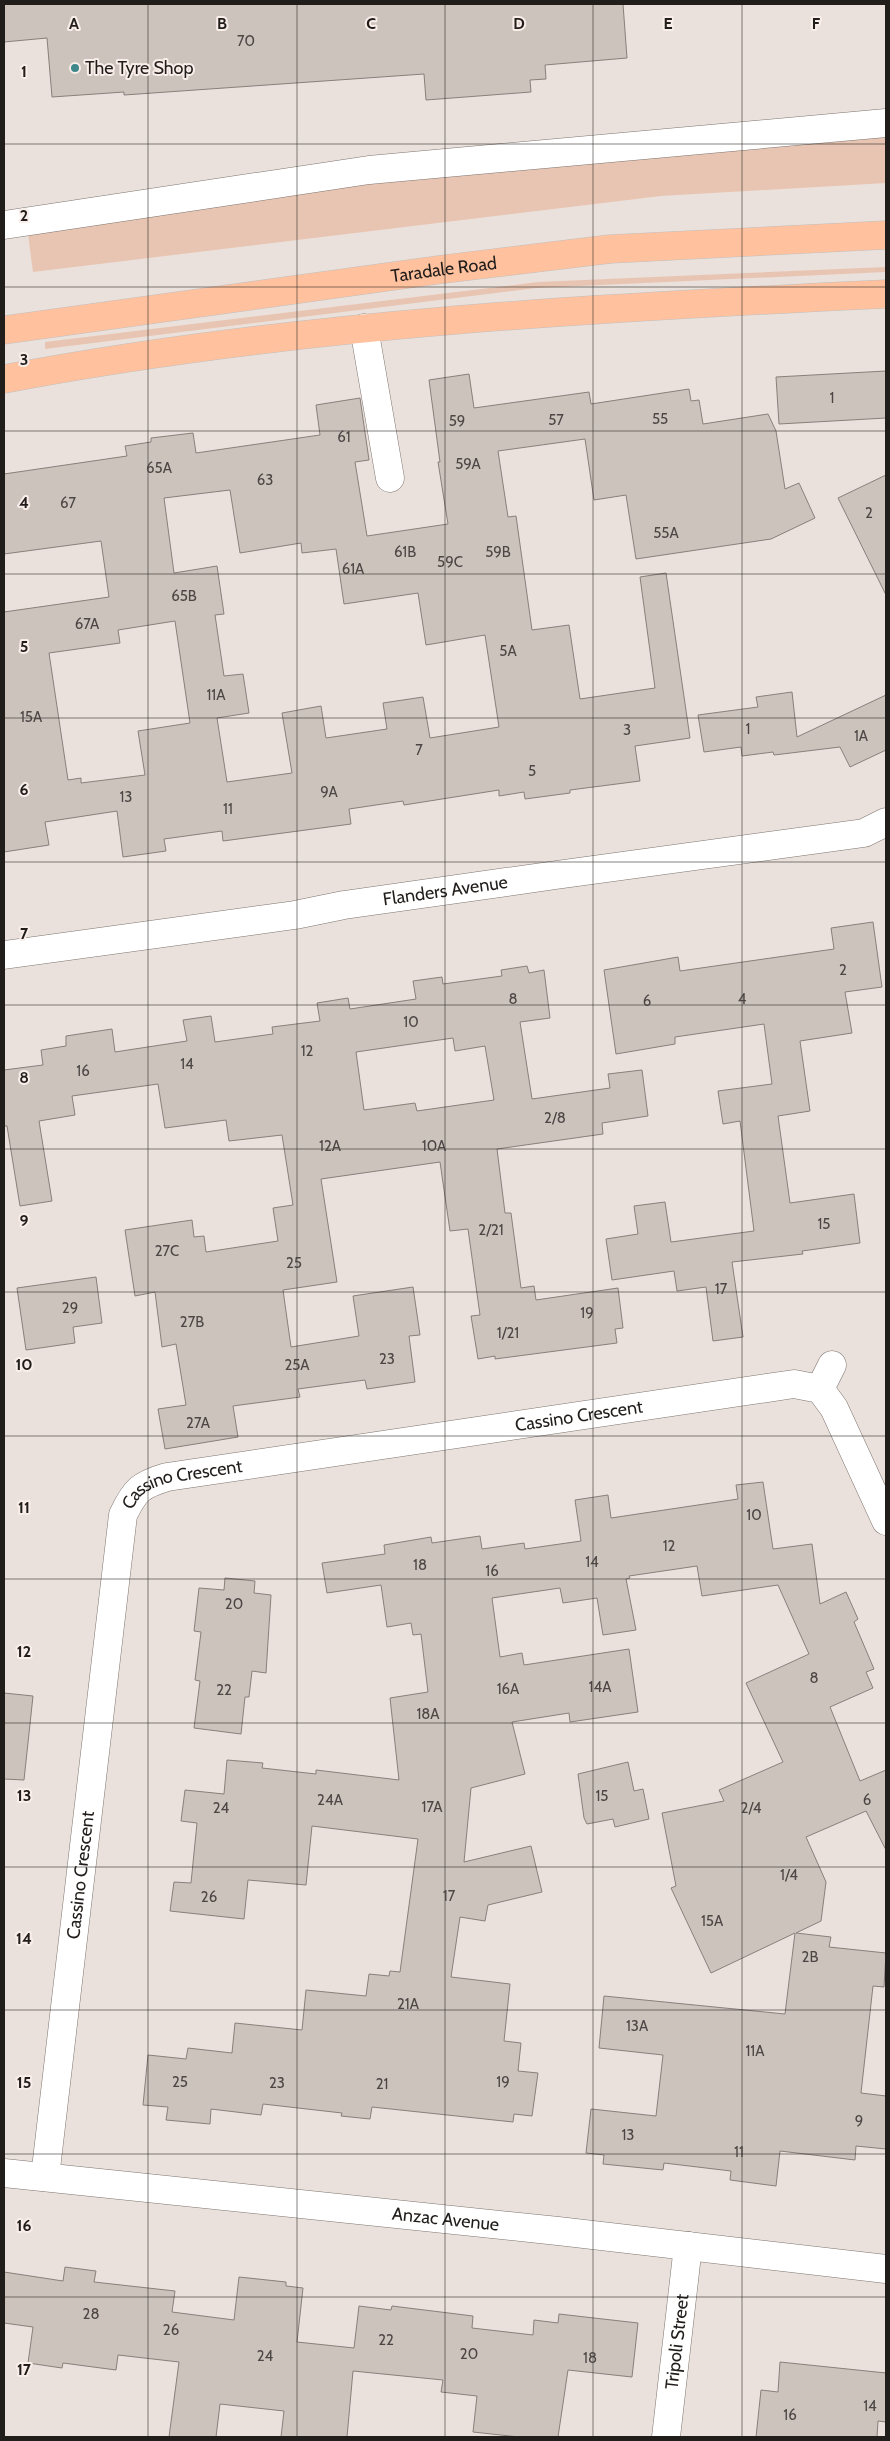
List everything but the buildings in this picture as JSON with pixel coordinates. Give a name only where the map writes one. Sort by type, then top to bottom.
[{"type":"highway","name":"Taradale Road","points":[[4,330],[437,270],[610,249],[886,235]]},
{"type":"highway","points":[[4,380],[87,364],[185,349],[364,328],[693,303],[886,294]]},
{"type":"street","points":[[4,225],[370,170],[886,123]]},
{"type":"street","points":[[364,328],[390,478]]},
{"type":"street","name":"Flanders Avenue","points":[[4,955],[294,915],[344,905],[556,874],[864,832],[886,822]]},
{"type":"street","points":[[832,1365],[820,1389],[834,1408],[886,1521]]},
{"type":"street","name":"Cassino Crescent","points":[[44,2177],[120,1538],[123,1515],[132,1497],[147,1483],[167,1477],[794,1384],[820,1389]]},
{"type":"street","name":"Anzac Avenue","points":[[4,2173],[886,2269]]},
{"type":"street","name":"Tripoli Street","points":[[666,2437],[688,2246]]},
{"type":"shaded area","points":[[886,121],[886,183],[661,196],[33,272],[25,212]]},
{"type":"shaded area","points":[[886,267],[886,272],[536,288],[45,349],[45,342],[538,282]]},
{"type":"place","name":"The Tyre Shop","points":[[75,68]]}]
